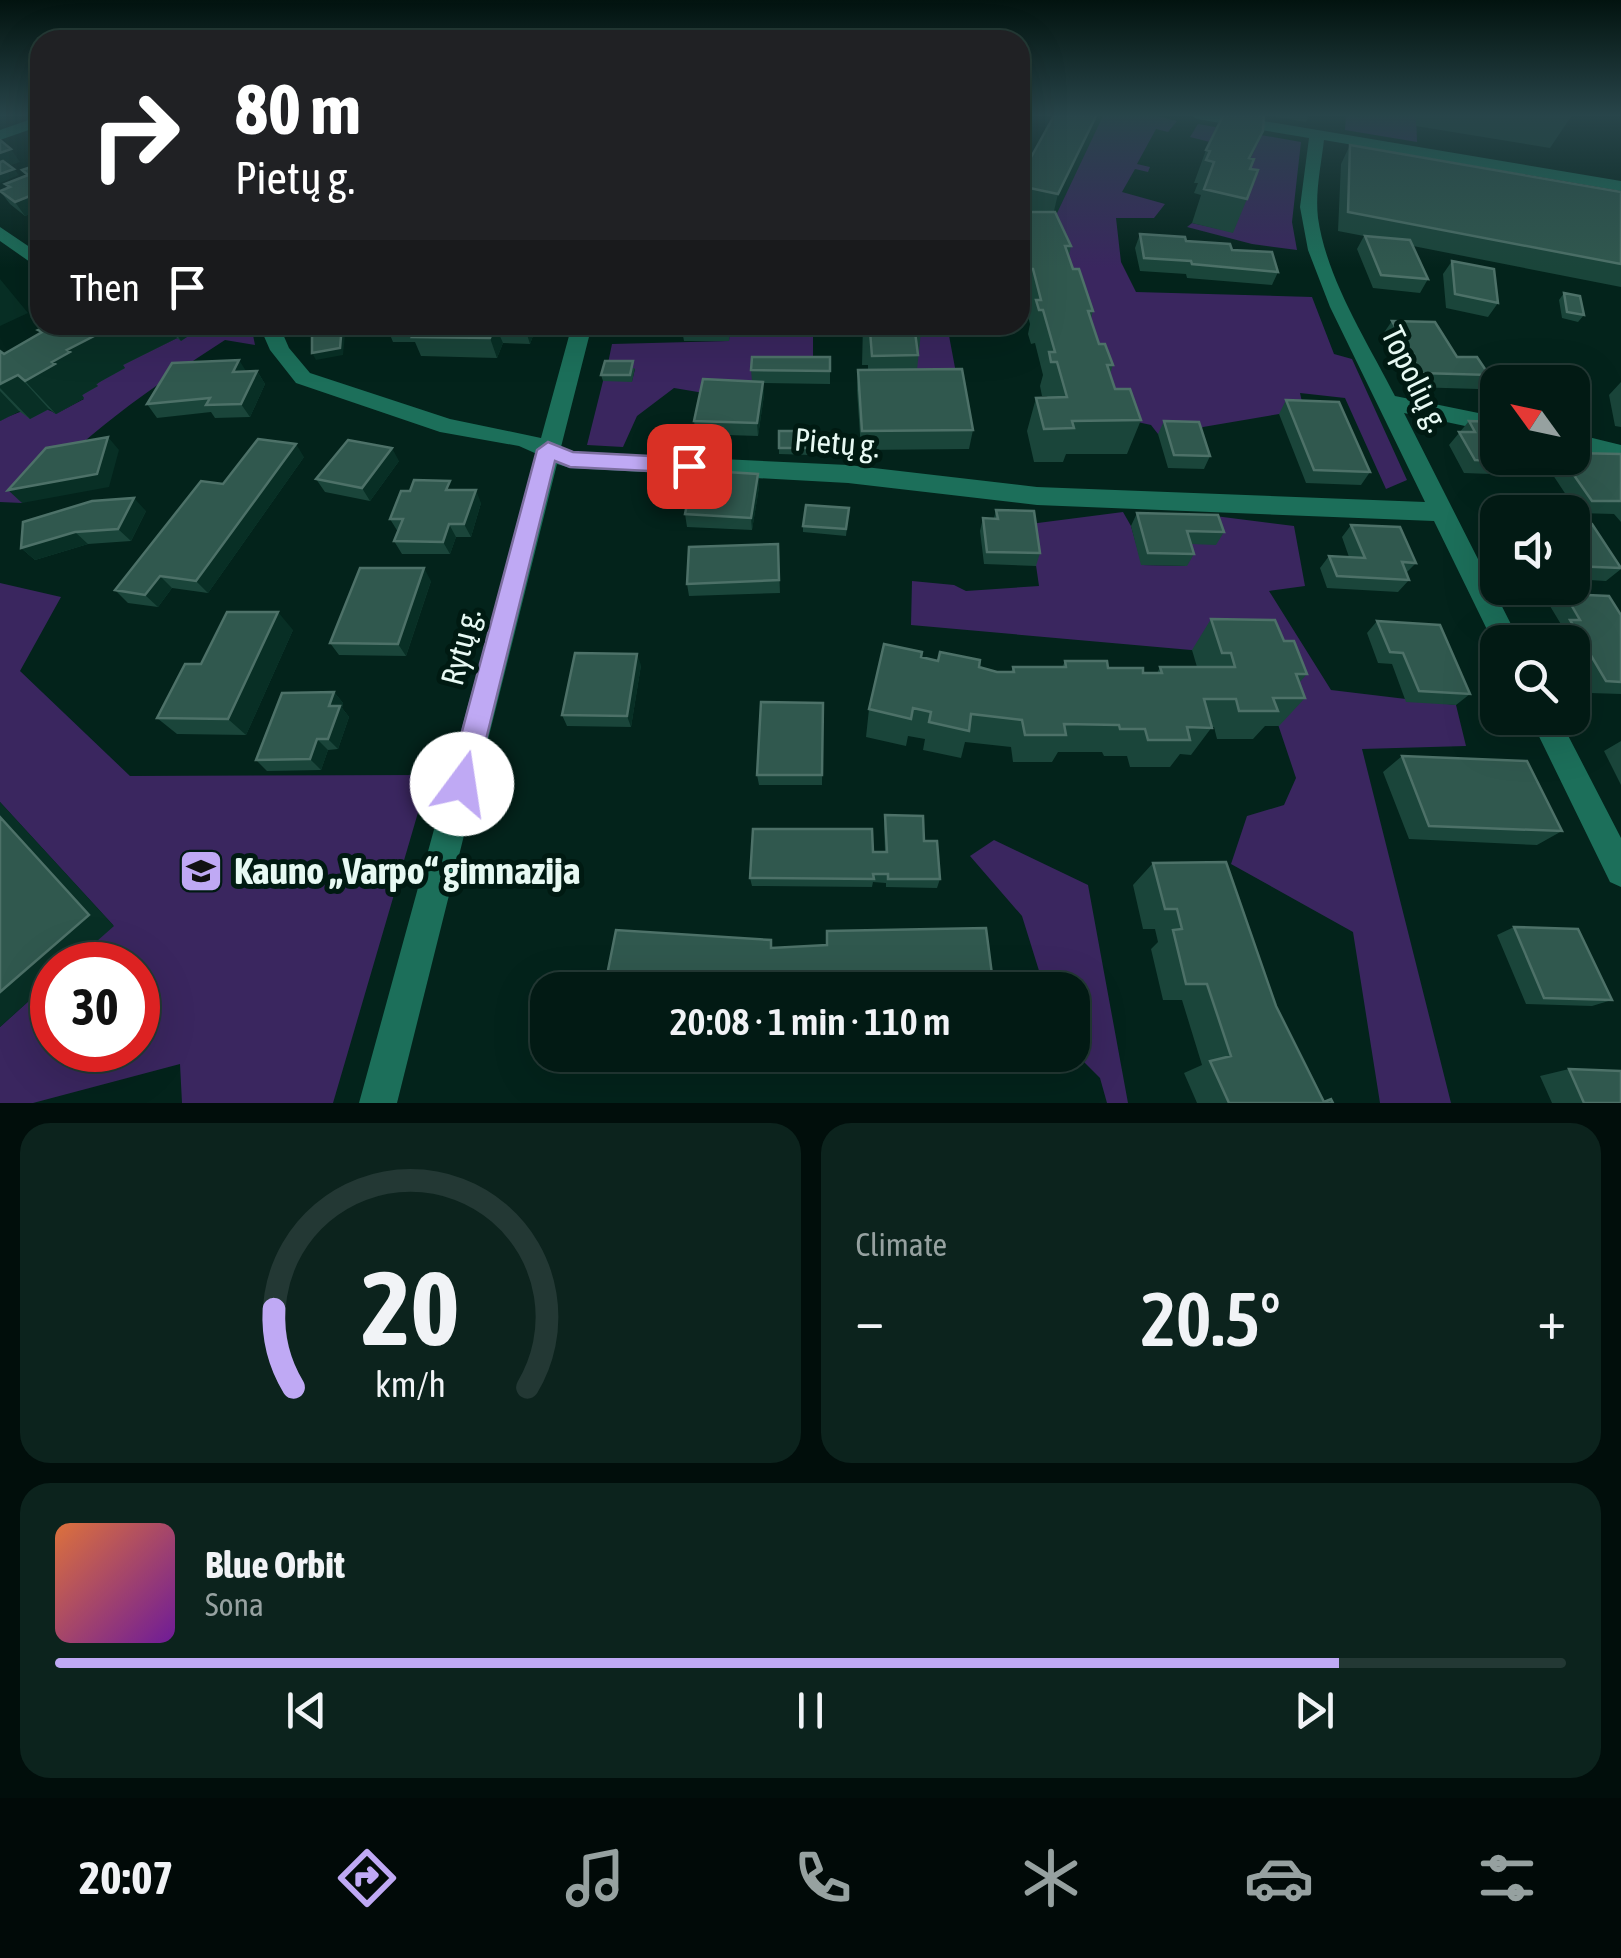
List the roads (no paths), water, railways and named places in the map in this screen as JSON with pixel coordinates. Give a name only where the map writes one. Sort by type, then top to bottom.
[{"type":"street","name":"Topolių g.","points":[[1313,165],[1311,228],[1340,307],[1498,625]]},
{"type":"street","points":[[1501,165],[1621,186]]},
{"type":"street","points":[[0,232],[30,255]]},
{"type":"street","name":"Pietų g.","points":[[273,335],[280,350],[303,378],[430,420],[524,439],[570,460],[848,474],[1037,496],[1441,512]]},
{"type":"street","name":"Rytų g.","points":[[378,1103],[579,335]]},
{"type":"street","points":[[1387,402],[1480,421]]},
{"type":"street","points":[[1590,445],[1621,453]]},
{"type":"street","points":[[1553,735],[1621,870]]},
{"type":"place","name":"Kauno „Varpo“ gimnazija","points":[[201,871]]}]
